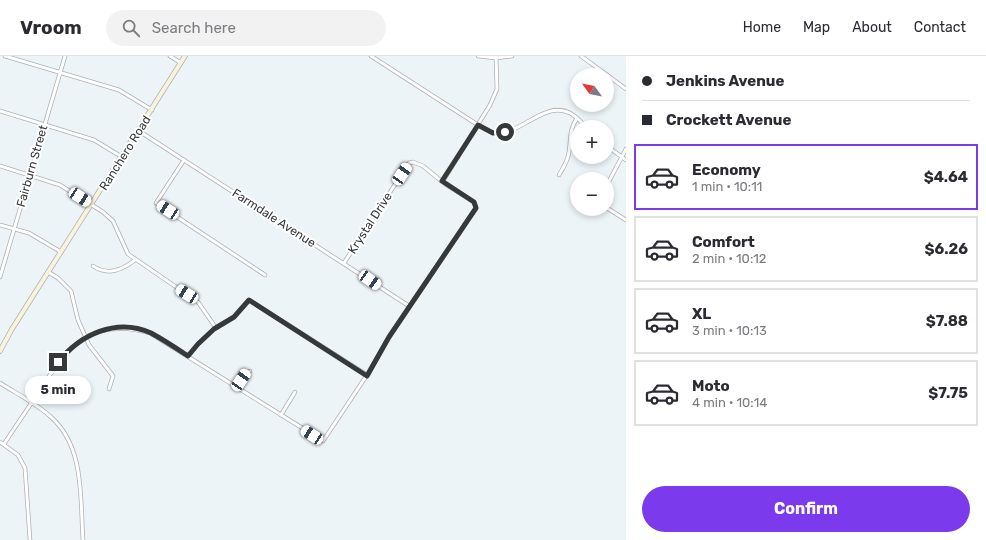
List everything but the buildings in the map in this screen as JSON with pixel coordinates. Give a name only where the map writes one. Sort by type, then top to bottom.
[{"type":"main road","name":"Ranchero Road","points":[[0,351],[48,272],[139,131],[185,56]]},
{"type":"street","points":[[5,56],[119,90],[152,110]]},
{"type":"street","name":"Fairburn Street","points":[[0,277],[65,56]]},
{"type":"street","points":[[170,56],[181,63]]},
{"type":"street","points":[[371,56],[478,125],[493,133],[505,132],[521,126],[543,114],[556,110],[564,110],[577,118],[571,127],[569,152],[566,164],[559,175]]},
{"type":"street","points":[[478,56],[512,56]]},
{"type":"street","points":[[581,56],[597,68]]},
{"type":"street","points":[[4,444],[63,356],[72,346],[85,336],[102,329],[120,328],[136,329],[150,333],[323,441],[367,376],[409,306],[476,208],[474,202],[442,181],[490,105],[497,89],[496,57]]},
{"type":"street","points":[[614,80],[626,89]]},
{"type":"street","points":[[0,111],[94,140],[122,157]]},
{"type":"street","name":"Farmdale Avenue","points":[[139,131],[409,306]]},
{"type":"street","points":[[614,172],[626,149]]},
{"type":"street","points":[[614,152],[626,160]]},
{"type":"street","points":[[184,160],[156,202],[265,275]]},
{"type":"street","name":"Krystal Drive","points":[[344,263],[409,163],[413,162],[423,166],[442,181]]},
{"type":"street","points":[[0,166],[60,185],[92,205],[113,221],[128,254],[198,302],[216,328]]},
{"type":"street","points":[[614,212],[626,220]]},
{"type":"street","points":[[0,224],[29,233],[61,252]]},
{"type":"street","points":[[93,266],[99,270],[108,272],[118,271],[135,260]]},
{"type":"street","points":[[48,272],[58,278],[71,291],[78,320],[89,345],[113,376],[108,389]]},
{"type":"street","points":[[188,356],[198,344],[216,328],[234,317],[249,300],[367,376]]},
{"type":"street","points":[[237,387],[246,373],[250,371]]},
{"type":"street","points":[[0,383],[52,417],[60,426],[74,453],[79,473],[83,540]]},
{"type":"street","points":[[281,415],[296,392]]},
{"type":"street","points":[[0,442],[18,455],[24,468],[30,540]]},
{"type":"route","points":[[58,362],[72,346],[85,336],[102,329],[120,328],[136,329],[150,333],[188,356],[214,329],[234,317],[249,300],[367,376],[389,337],[476,208],[474,202],[442,181],[478,125],[493,133],[505,132]]}]
